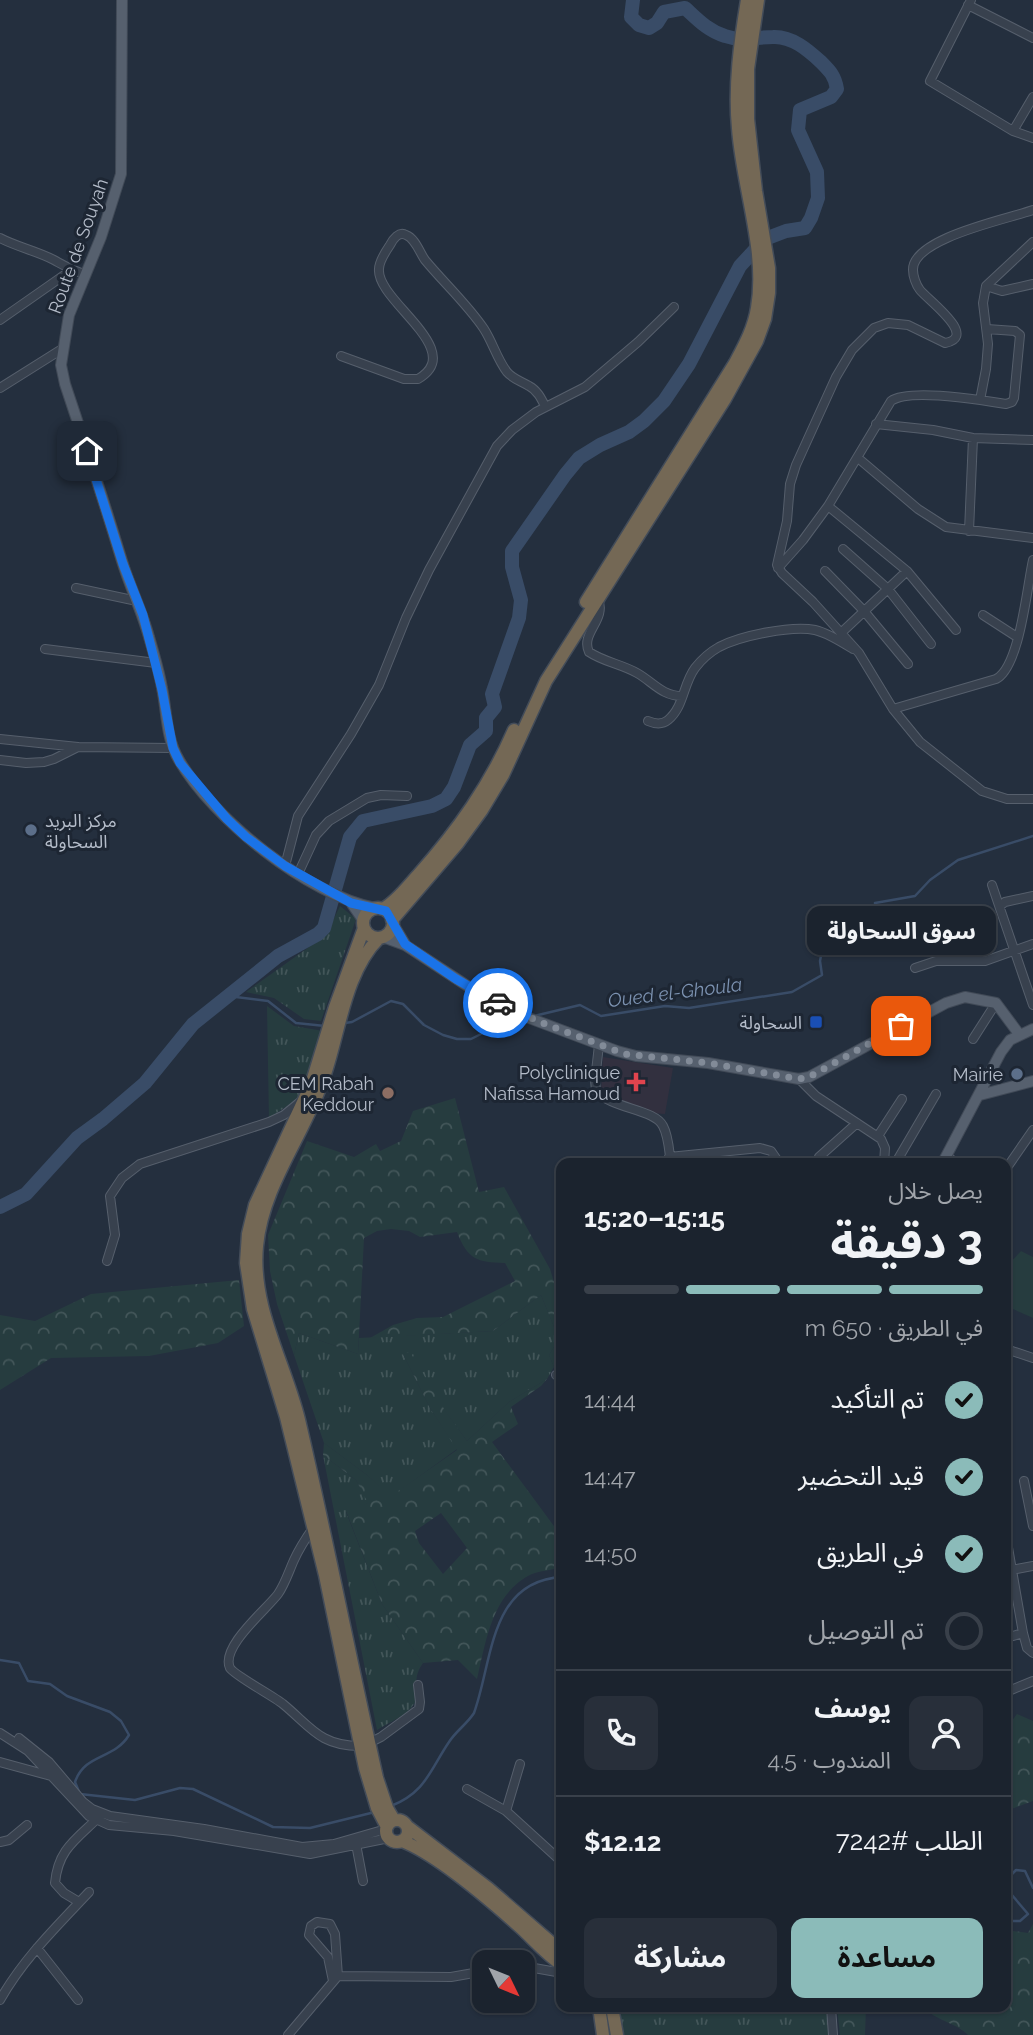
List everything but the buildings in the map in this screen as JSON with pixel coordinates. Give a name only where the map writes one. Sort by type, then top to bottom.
[{"type":"highway","points":[[339,1009],[363,960],[381,937],[390,932],[392,922],[482,810],[503,775],[540,693],[749,358],[765,319],[769,293],[748,119],[747,0]]},
{"type":"highway","points":[[748,27],[758,0]]},
{"type":"highway","points":[[364,1744],[313,1479],[294,1402],[262,1305],[257,1278],[257,1249],[265,1207],[321,1085],[331,1037],[367,912],[379,909],[396,898],[450,839],[478,799],[495,771],[540,677],[735,363],[757,311],[764,268]]},
{"type":"highway","points":[[379,909],[392,922]]},
{"type":"highway","points":[[363,924],[369,935],[381,937]]},
{"type":"highway","points":[[331,1037],[255,1205],[248,1234],[246,1263],[253,1309],[282,1404],[364,1744],[387,1821],[522,1929],[556,1961]]},
{"type":"highway","points":[[387,1821],[402,1821],[488,1888],[556,1947]]},
{"type":"highway","points":[[600,2012],[603,2035]]},
{"type":"highway","points":[[613,2012],[617,2035]]},
{"type":"main road","name":"Route de Souyah","points":[[122,0],[121,174],[101,237],[69,314],[61,365],[65,384],[156,663],[173,748],[180,763],[227,819],[285,866],[351,903],[379,909]]},
{"type":"main road","name":"Route de Souyah","points":[[351,903],[363,924]]},
{"type":"main road","points":[[392,922],[405,944]]},
{"type":"main road","points":[[381,937],[405,944],[472,989],[521,1014],[599,1045],[636,1056],[708,1063],[799,1079],[809,1077],[946,1003],[965,998],[996,1003],[1019,1034]]},
{"type":"main road","points":[[945,1158],[1001,1052],[1010,1040],[1033,1029]]},
{"type":"main road","points":[[980,1095],[1033,1082]]},
{"type":"street","points":[[1033,37],[969,2],[930,81],[1013,131],[1033,138]]},
{"type":"street","points":[[1013,131],[1033,97]]},
{"type":"street","points":[[1033,210],[948,236],[930,245],[917,258],[913,270],[917,285],[952,322],[957,331],[956,336],[953,341],[945,343],[908,325],[888,323],[874,328],[852,350],[836,377],[796,465],[790,484],[786,527],[777,557],[778,568],[842,632],[859,653],[893,709],[920,742],[982,791],[1007,799],[1033,799]]},
{"type":"street","points":[[341,356],[404,379],[418,379],[431,368],[433,356],[427,341],[379,275],[380,265],[391,243],[398,235],[404,234],[410,237],[423,257],[481,324],[507,372],[531,387],[545,406]]},
{"type":"street","points":[[0,238],[52,259],[70,271],[85,274]]},
{"type":"street","points":[[980,400],[986,369],[987,329],[983,303],[986,286],[1033,242]]},
{"type":"street","points":[[0,320],[70,271]]},
{"type":"street","points":[[986,286],[1002,291],[1033,284]]},
{"type":"street","points":[[285,866],[298,816],[379,685],[406,618],[497,446],[512,430],[545,406],[584,387],[638,342],[674,307]]},
{"type":"street","points":[[778,568],[828,506],[891,401],[901,396],[1010,403],[1014,398],[1016,385],[1020,335],[1015,331],[987,329]]},
{"type":"street","points":[[0,388],[62,349]]},
{"type":"street","points":[[876,424],[933,430],[974,438],[1033,440]]},
{"type":"street","points":[[969,531],[974,438]]},
{"type":"street","points":[[858,458],[928,517],[946,527],[1033,538]]},
{"type":"street","points":[[828,506],[906,571],[956,630]]},
{"type":"street","points":[[843,549],[888,589],[931,644]]},
{"type":"street","points":[[893,709],[1000,677],[1010,660],[1026,606],[1033,560]]},
{"type":"street","points":[[825,571],[864,611],[908,664]]},
{"type":"street","points":[[842,632],[906,571]]},
{"type":"street","points":[[75,588],[137,601]]},
{"type":"street","points":[[598,599],[601,611],[587,641],[589,652],[607,662],[638,673],[667,693],[682,696]]},
{"type":"street","points":[[984,615],[1017,637]]},
{"type":"street","points":[[648,720],[657,724],[668,720],[678,708],[692,672],[705,656],[737,640],[782,631],[809,630],[831,636],[859,653]]},
{"type":"street","points":[[45,649],[156,663]]},
{"type":"street","points":[[0,739],[78,747],[173,748]]},
{"type":"street","points":[[0,760],[26,764],[44,762],[54,760],[78,747]]},
{"type":"street","points":[[298,874],[312,841],[329,821],[367,798],[381,795],[407,796]]},
{"type":"street","points":[[992,885],[1001,905],[1033,1006]]},
{"type":"street","points":[[1001,905],[1033,896]]},
{"type":"street","points":[[915,968],[936,961],[985,961],[1033,944]]},
{"type":"street","points":[[973,1039],[996,1003]]},
{"type":"street","points":[[599,1045],[596,1091],[613,1103],[660,1120],[666,1133],[670,1158]]},
{"type":"street","points":[[799,1079],[816,1096],[878,1136],[885,1148],[884,1158]]},
{"type":"street","points":[[899,1158],[936,1094]]},
{"type":"street","points":[[107,1261],[115,1235],[110,1196],[126,1173],[146,1162],[276,1120],[305,1098]]},
{"type":"street","points":[[878,1136],[902,1098]]},
{"type":"street","points":[[820,1158],[857,1123]]},
{"type":"street","points":[[1011,1162],[1033,1130]]},
{"type":"street","points":[[685,1158],[760,1148],[771,1151],[776,1158]]},
{"type":"street","points":[[1011,1351],[1033,1359]]},
{"type":"street","points":[[1024,1481],[1033,1526]]},
{"type":"street","points":[[313,1528],[279,1593],[260,1611],[230,1654],[232,1672],[273,1697],[319,1737],[340,1745],[364,1744],[381,1737],[419,1709],[418,1685]]},
{"type":"street","points":[[1011,1570],[1033,1566]]},
{"type":"street","points":[[1011,1579],[1027,1648],[1033,1653]]},
{"type":"street","points":[[1011,1637],[1023,1633]]},
{"type":"street","points":[[1011,1690],[1033,1681]]},
{"type":"street","points":[[0,1727],[35,1749],[83,1802],[109,1825],[174,1831],[301,1854],[317,1854],[356,1844],[387,1821]]},
{"type":"street","points":[[0,1733],[28,1751],[71,1799],[99,1816],[204,1829],[302,1847],[334,1844],[387,1821]]},
{"type":"street","points":[[0,1762],[54,1777]]},
{"type":"street","points":[[506,1811],[520,1764]]},
{"type":"street","points":[[467,1789],[506,1811],[556,1857]]},
{"type":"street","points":[[79,1902],[64,1893],[55,1883],[56,1869],[60,1857],[69,1845],[99,1816]]},
{"type":"street","points":[[0,1842],[9,1840],[27,1825]]},
{"type":"street","points":[[356,1844],[363,1881]]},
{"type":"street","points":[[0,2000],[37,1948],[89,1892]]},
{"type":"street","points":[[288,2035],[336,1978],[335,1934],[330,1924],[317,1922],[311,1926],[309,1935],[328,1957],[336,1978]]},
{"type":"street","points":[[37,1948],[78,2000]]},
{"type":"street","points":[[536,1968],[556,1972]]},
{"type":"street","points":[[336,1978],[451,1977],[472,1973]]},
{"type":"street","points":[[831,2012],[833,2035]]},
{"type":"shaded area","name":"Polyclinique Nafissa Hamoud","points":[[603,1057],[673,1068],[665,1114],[633,1112],[601,1092]]},
{"type":"green space","points":[[340,906],[356,919],[321,1021],[304,1019],[274,998],[246,992],[326,935]]},
{"type":"green space","points":[[267,1006],[294,1026],[323,1031],[299,1098],[269,1118]]},
{"type":"green space","points":[[455,1098],[479,1192],[504,1187],[550,1269],[556,1288],[556,1332],[541,1295],[493,1331],[370,1338],[393,1325],[417,1318],[443,1317],[515,1281],[505,1263],[487,1262],[470,1254],[457,1232],[420,1237],[409,1231],[391,1229],[377,1231],[364,1238],[358,1354],[299,1333],[294,1355],[277,1304],[270,1271],[268,1235],[307,1141],[354,1157],[376,1144],[380,1151],[401,1141],[413,1111]]},
{"type":"green space","points":[[1021,1251],[1033,1257],[1033,1318],[1011,1308],[1011,1262]]},
{"type":"green space","points":[[239,1280],[244,1326],[218,1343],[149,1356],[51,1358],[0,1390],[0,1315],[35,1321],[91,1294]]},
{"type":"green space","points":[[541,1295],[556,1332],[556,1344],[549,1355],[554,1367],[547,1379],[509,1402],[467,1441],[403,1354],[430,1408],[457,1449],[391,1497],[324,1443],[294,1355],[299,1333],[358,1354],[359,1338],[493,1331]]},
{"type":"green space","points":[[556,1344],[556,1366],[554,1367],[549,1355]]},
{"type":"green space","points":[[410,1352],[467,1441],[509,1402],[547,1379],[511,1407],[518,1424],[492,1442],[556,1529],[556,1569],[532,1574],[508,1593],[493,1619],[477,1679],[458,1660],[423,1663],[382,1604],[346,1511],[368,1503],[356,1480],[323,1455],[324,1443],[391,1496],[457,1450],[430,1408],[403,1354]],"holes":[[[441,1513],[467,1548],[443,1574],[419,1543],[415,1531]]]},
{"type":"green space","points":[[323,1455],[356,1480],[369,1503],[346,1512],[382,1604],[423,1663],[417,1674],[415,1702],[404,1714],[377,1730]]},
{"type":"green space","points":[[1017,1714],[1033,1721],[1033,1801],[1011,1809],[1011,1722]]},
{"type":"green space","points":[[1033,1924],[1033,2035],[968,2035],[930,2012],[1011,2012],[1011,1931],[1028,1933]]},
{"type":"green space","points":[[605,2012],[827,2012],[829,2035],[610,2035]]},
{"type":"green space","points":[[838,2012],[866,2012],[865,2035],[840,2035]]},
{"type":"waterway","points":[[0,1207],[26,1194],[77,1138],[145,1083],[193,1024],[278,956],[324,928],[350,837],[363,821],[432,806],[446,799],[454,787],[470,745],[486,731],[486,718],[495,707],[492,694],[519,618],[521,600],[512,567],[512,551],[579,458],[629,432],[664,401],[689,364],[740,266],[765,239],[786,231],[805,228],[811,218],[818,198],[817,172],[798,130],[800,110],[831,97],[837,89],[829,71],[811,53],[793,41],[780,37],[731,38],[708,28],[685,8],[664,12],[657,23],[649,28],[639,25],[631,17],[633,0]]},
{"type":"waterway","name":"Oued el-Ghoula","points":[[534,1016],[580,1005],[601,1016],[665,1006],[689,1008],[792,992],[822,975],[820,961],[824,940],[832,944],[878,920],[875,903],[915,896],[930,880],[958,860],[1033,836]]},
{"type":"waterway","name":"Oued el-Ghoula","points":[[228,996],[268,1001],[296,1023],[325,1026]]},
{"type":"waterway","name":"Oued el-Ghoula","points":[[345,1023],[352,1022],[391,1001],[403,1004],[424,1025],[457,1039],[471,1039],[525,1020]]},
{"type":"waterway","points":[[391,1806],[420,1787],[452,1738],[474,1713],[491,1648],[507,1608],[520,1593],[538,1582],[556,1578]]},
{"type":"waterway","points":[[0,1660],[19,1663],[28,1681],[50,1684],[67,1696],[110,1712],[121,1721],[129,1735],[116,1749],[93,1761],[80,1773],[75,1782],[80,1794],[135,1800],[180,1788],[193,1789],[273,1827],[310,1828],[375,1812]]},
{"type":"waterway","points":[[1011,1875],[1016,1870],[1025,1871],[1033,1888]]},
{"type":"waterway","points":[[1011,1894],[1028,1914],[1020,1921],[1011,1921]]},
{"type":"way so far","points":[[498,1003],[625,1054],[708,1063],[799,1079],[809,1077],[901,1026]]},
{"type":"place","name":"مركز البريد السحاولة","points":[[31,830]]},
{"type":"place","name":"السحاولة","points":[[816,1022]]},
{"type":"place","name":"سوق السحاولة","points":[[901,1026]]},
{"type":"place","name":"Mairie","points":[[1017,1074]]},
{"type":"place","name":"Polyclinique Nafissa Hamoud","points":[[636,1082]]},
{"type":"place","name":"CEM Rabah Keddour","points":[[388,1093]]},
{"type":"route","points":[[87,451],[123,564],[143,615],[173,748],[180,763],[227,819],[246,837],[285,866],[324,889],[351,903],[386,911],[405,944],[456,979],[498,1003]]}]
